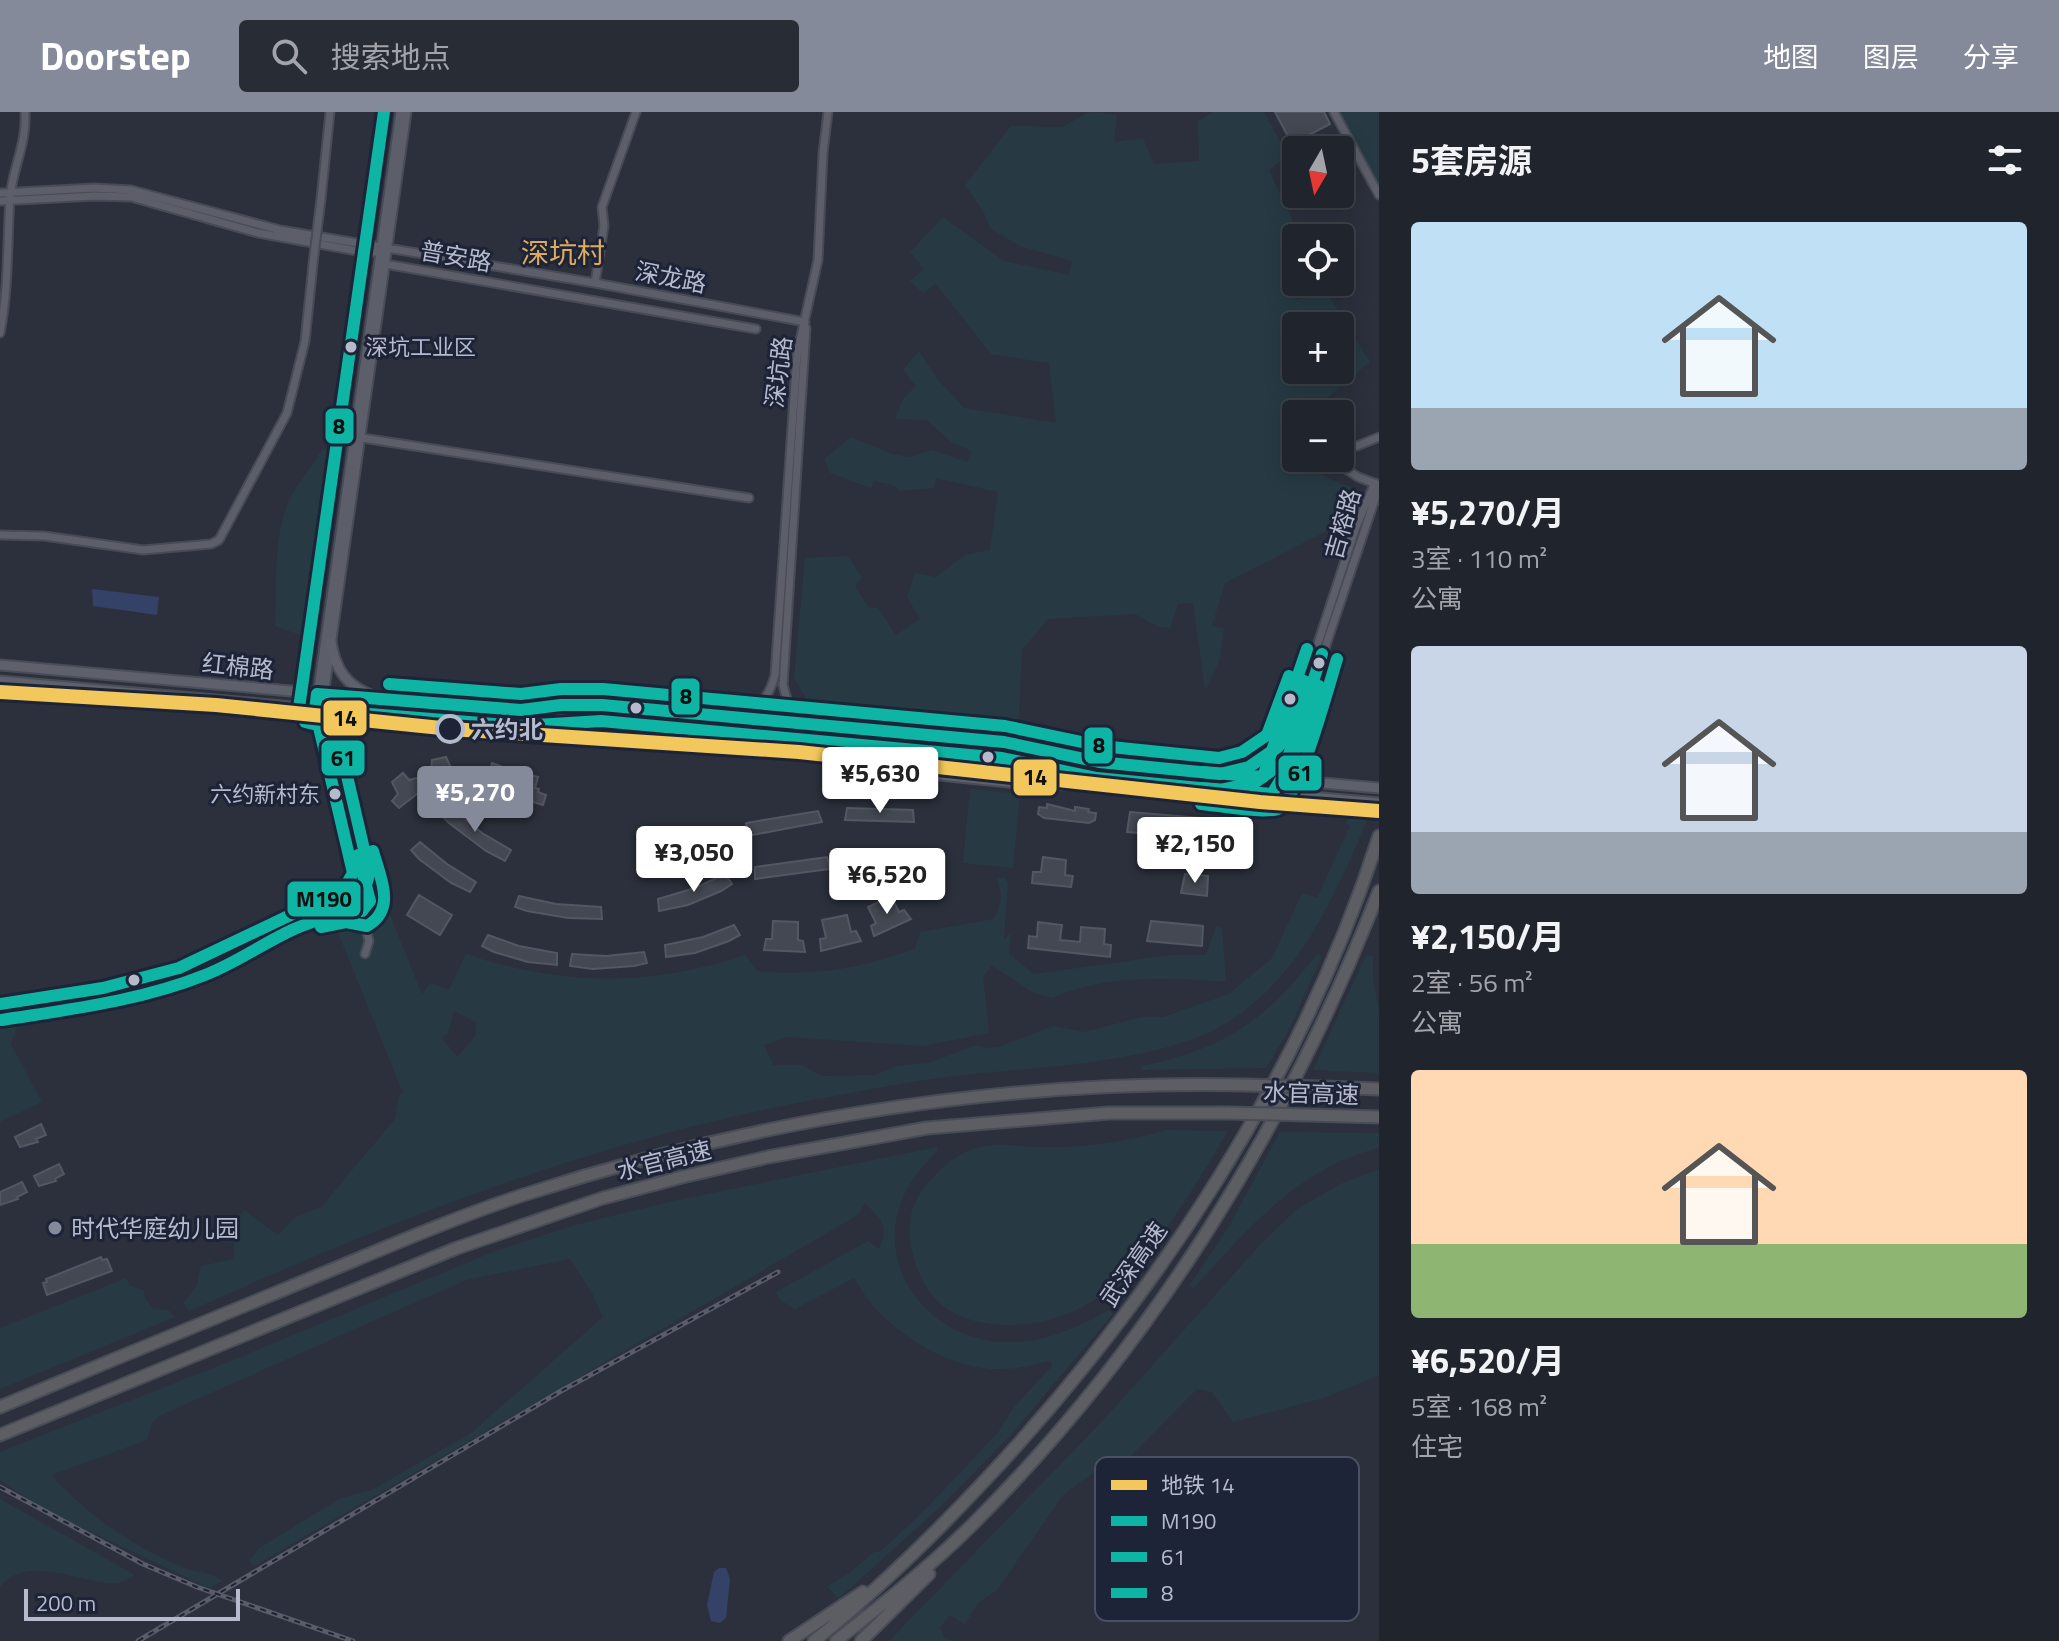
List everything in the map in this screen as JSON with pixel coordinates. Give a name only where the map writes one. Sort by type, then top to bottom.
[{"type":"highway","name":"武深高速","points":[[814,1641],[894,1572],[962,1504],[1066,1391],[1141,1295],[1249,1125],[1290,1051],[1359,896],[1379,836]]},
{"type":"highway","name":"武深高速","points":[[836,1641],[906,1585],[973,1524],[1106,1377],[1185,1266],[1263,1139],[1309,1053],[1379,891]]},
{"type":"highway","name":"水官高速","points":[[0,1407],[449,1221],[598,1172],[763,1133],[941,1100],[1080,1087],[1245,1085],[1379,1089]]},
{"type":"highway","name":"水官高速","points":[[0,1435],[457,1248],[573,1207],[768,1157],[927,1128],[1109,1113],[1379,1117]]},
{"type":"highway","points":[[861,1641],[973,1524]]},
{"type":"highway","points":[[789,1641],[894,1572]]},
{"type":"main road","points":[[331,642],[333,658],[346,680],[358,690],[388,700]]},
{"type":"main road","name":"红棉路","points":[[0,665],[1379,788]]},
{"type":"main road","name":"红棉路","points":[[0,681],[1379,803]]},
{"type":"main road","points":[[521,710],[582,704],[810,724],[1004,742],[1099,762]]},
{"type":"main road","points":[[335,765],[337,751],[348,731],[365,719],[378,715]]},
{"type":"main road","points":[[1220,774],[1261,760],[1290,736],[1297,765],[1310,779],[1320,783]]},
{"type":"street","points":[[0,333],[7,295],[10,198],[24,146],[25,112]]},
{"type":"street","points":[[0,535],[44,536],[143,550],[211,544],[219,540],[287,413],[305,341],[330,112]]},
{"type":"street","points":[[365,954],[369,941],[318,710],[400,112]]},
{"type":"street","points":[[320,695],[331,642],[357,437],[385,264],[383,250],[407,112]]},
{"type":"street","points":[[595,283],[604,226],[602,207],[636,112]]},
{"type":"street","points":[[805,322],[818,260],[828,112]]},
{"type":"street","points":[[1334,112],[1379,195]]},
{"type":"street","name":"深龙路","points":[[0,201],[94,188],[131,190],[259,226],[805,322]]},
{"type":"street","name":"深龙路","points":[[0,193],[10,198]]},
{"type":"street","name":"普安路","points":[[385,264],[756,329]]},
{"type":"street","name":"深坑路","points":[[728,717],[741,715],[760,705],[775,675],[797,354],[805,322]]},
{"type":"street","name":"深坑路","points":[[805,322],[783,685],[789,707],[801,720],[810,724]]},
{"type":"street","points":[[357,437],[749,498]]},
{"type":"street","points":[[1354,445],[1379,437]]},
{"type":"street","points":[[1349,472],[1377,484]]},
{"type":"street","name":"吉榕路","points":[[1272,794],[1376,496],[1377,484]]},
{"type":"street","points":[[318,710],[370,901],[362,911]]},
{"type":"street","points":[[1,1008],[134,980],[203,959],[285,916],[336,898],[348,887],[353,873]]},
{"type":"street","points":[[1,1008],[141,988],[179,978],[213,965],[311,913],[347,905],[362,911]]},
{"type":"shaded area","points":[[1089,112],[1117,115],[1114,142],[1143,138],[1154,164],[1199,161],[1198,121],[1214,112],[1264,112],[1282,145],[1282,160],[1269,170],[1282,198],[1282,208],[1287,208],[1294,224],[1282,224],[1282,296],[1295,296],[1296,300],[1329,296],[1339,312],[1282,312],[1282,384],[1344,384],[1325,400],[1282,400],[1282,472],[1318,472],[1364,493],[1356,516],[1225,583],[1212,626],[1224,628],[1219,662],[1205,690],[1193,603],[1178,604],[1170,628],[1158,627],[1135,614],[1048,619],[1022,650],[1018,732],[823,713],[810,705],[794,678],[805,558],[848,556],[862,578],[855,586],[868,607],[878,608],[896,635],[920,619],[907,597],[915,573],[936,577],[965,555],[990,550],[998,492],[936,478],[934,488],[898,491],[896,486],[874,481],[871,488],[830,473],[824,459],[851,437],[892,454],[910,457],[932,450],[967,462],[972,451],[952,443],[927,420],[895,419],[903,399],[916,386],[903,370],[919,351],[938,380],[964,408],[1056,423],[1049,363],[991,354],[936,284],[923,293],[909,281],[924,269],[910,252],[943,217],[1004,261],[1069,275],[1072,261],[1020,246],[991,229],[965,185],[1011,126],[1062,127]]},
{"type":"shaded area","points":[[1338,112],[1379,112],[1379,183],[1354,142],[1354,136],[1351,136]]},
{"type":"shaded area","points":[[1354,336],[1370,362],[1354,375]]},
{"type":"shaded area","points":[[322,449],[340,451],[311,653],[304,652],[300,635],[275,626],[277,557],[287,506]]},
{"type":"shaded area","points":[[970,789],[1020,794],[1013,868],[963,863]]},
{"type":"shaded area","points":[[1350,814],[1369,816],[1328,905],[1294,961],[1249,1007],[1221,1026],[1192,1039],[1122,1057],[920,1081],[792,1104],[636,1141],[484,1190],[410,1218],[189,1311],[183,1303],[197,1285],[201,1266],[234,1259],[234,1225],[244,1210],[278,1235],[295,1217],[321,1207],[395,1119],[399,1095],[403,1093],[338,933],[390,915],[422,994],[430,983],[449,990],[466,954],[501,965],[571,977],[640,977],[675,973],[745,955],[757,971],[819,972],[856,966],[915,949],[920,932],[994,919],[1001,898],[997,878],[1005,878],[1008,883],[1004,939],[1011,933],[1009,954],[1034,974],[1170,955],[1206,955],[1216,926],[1222,928],[1226,982],[1160,979],[1115,982],[1093,985],[1052,998],[1032,992],[992,965],[983,977],[989,1033],[923,1046],[788,1037],[764,1045],[773,1065],[802,1065],[822,1076],[876,1075],[895,1066],[929,1063],[976,1045],[998,1047],[1053,1026],[1085,1032],[1141,1017],[1163,1017],[1229,994],[1272,958],[1302,893],[1317,898],[1350,826],[1346,823]],"holes":[[[454,1011],[476,1022],[476,1035],[457,1057],[442,1038],[448,1033]]]},
{"type":"shaded area","points":[[1317,954],[1322,956],[1288,1032],[1266,1068],[1141,1070],[1141,1066],[1197,1051],[1241,1029],[1279,997]]},
{"type":"shaded area","points":[[1366,955],[1373,957],[1373,980],[1379,1011],[1379,1073],[1313,1070]]},
{"type":"shaded area","points":[[20,1019],[11,1044],[42,1102],[0,1122],[0,1025]]},
{"type":"shaded area","points":[[1167,1130],[1228,1131],[1166,1229],[1128,1273],[1106,1292],[1067,1314],[1050,1320],[1014,1325],[978,1322],[962,1317],[937,1301],[929,1290],[912,1251],[912,1211],[920,1193],[934,1175],[960,1155],[986,1146],[1085,1146]]},
{"type":"shaded area","points":[[1280,1132],[1379,1133],[1379,1148],[1351,1157],[1299,1185],[1255,1223],[1194,1288],[1189,1286],[1228,1228]]},
{"type":"shaded area","points":[[937,1147],[938,1150],[908,1188],[897,1216],[895,1240],[898,1263],[907,1284],[920,1302],[955,1329],[976,1338],[999,1342],[1043,1338],[1109,1310],[1113,1314],[1009,1437],[940,1507],[838,1599],[827,1586],[852,1571],[874,1552],[881,1551],[926,1509],[999,1431],[1014,1407],[1052,1366],[1050,1361],[989,1369],[936,1353],[889,1321],[870,1302],[854,1278],[795,1309],[780,1300],[776,1292],[868,1241],[879,1249],[884,1229],[865,1203],[858,1215],[254,1566],[249,1561],[259,1548],[341,1498],[372,1490],[471,1433],[603,1317],[570,1259],[466,1280],[161,1415],[152,1423],[147,1440],[51,1475],[80,1503],[128,1539],[164,1559],[213,1575],[222,1581],[209,1588],[51,1513],[0,1480],[0,1452],[493,1252],[575,1225],[678,1200]]},
{"type":"shaded area","points":[[1379,1169],[1379,1375],[1324,1398],[1233,1422],[1212,1392],[1197,1389],[1130,1457],[1095,1457],[1095,1472],[1063,1495],[997,1590],[978,1603],[965,1624],[949,1615],[940,1628],[944,1637],[952,1641],[889,1641],[1109,1414],[1259,1246],[1296,1210],[1340,1184]]},
{"type":"shaded area","points":[[126,1278],[129,1285],[144,1291],[153,1309],[170,1311],[175,1317],[0,1389],[0,1328]]},
{"type":"shaded area","points":[[0,1499],[135,1575],[117,1583],[40,1571],[25,1572],[11,1577],[0,1587]]},
{"type":"water","points":[[92,589],[159,597],[157,615],[93,606]]},
{"type":"water","points":[[726,1568],[730,1579],[726,1618],[720,1623],[711,1621],[707,1605],[714,1572]]},
{"type":"building","points":[[1275,112],[1324,112],[1330,124],[1307,136],[1288,136]]},
{"type":"building","points":[[446,757],[452,770],[460,770],[461,780],[426,787],[399,808],[392,801],[398,794],[392,782],[403,773],[409,780],[431,774],[432,760]]},
{"type":"building","points":[[492,763],[503,767],[502,782],[519,787],[520,783],[524,784],[527,774],[538,777],[535,788],[546,795],[543,805],[473,784],[476,774],[489,774]]},
{"type":"building","points":[[1047,804],[1075,811],[1075,807],[1089,809],[1088,812],[1096,813],[1095,820],[1089,823],[1044,818],[1038,814],[1039,807],[1047,808]]},
{"type":"building","points":[[449,806],[482,833],[511,850],[505,861],[449,823],[440,814]]},
{"type":"building","points":[[847,808],[913,810],[914,822],[845,820]]},
{"type":"building","points":[[818,811],[822,822],[747,836],[746,823]]},
{"type":"building","points":[[1130,812],[1212,819],[1212,839],[1127,832]]},
{"type":"building","points":[[711,830],[718,840],[707,847],[667,861],[639,866],[638,854],[675,846]]},
{"type":"building","points":[[420,842],[476,882],[470,892],[451,883],[419,859],[411,850]]},
{"type":"building","points":[[827,857],[830,869],[755,879],[755,867]]},
{"type":"building","points":[[846,857],[913,859],[914,871],[845,869]]},
{"type":"building","points":[[1043,857],[1066,860],[1065,875],[1073,876],[1071,887],[1032,883],[1033,872],[1041,872]]},
{"type":"building","points":[[725,874],[732,884],[721,891],[688,905],[659,911],[658,899],[695,888]]},
{"type":"building","points":[[1185,874],[1208,876],[1207,896],[1181,893]]},
{"type":"building","points":[[419,895],[452,915],[440,935],[407,915]]},
{"type":"building","points":[[519,896],[556,904],[601,907],[602,919],[568,918],[527,911],[515,907]]},
{"type":"building","points":[[891,896],[899,912],[904,910],[911,919],[874,936],[871,926],[876,923],[868,907]]},
{"type":"building","points":[[847,915],[851,932],[856,931],[861,941],[821,951],[820,939],[826,938],[822,920]]},
{"type":"building","points":[[773,921],[798,922],[798,940],[803,941],[805,952],[764,950],[766,939],[772,939]]},
{"type":"building","points":[[1151,921],[1203,926],[1202,946],[1147,941]]},
{"type":"building","points":[[1038,922],[1062,925],[1060,940],[1080,942],[1081,927],[1105,929],[1104,944],[1111,945],[1110,957],[1028,948],[1029,936],[1037,937]]},
{"type":"building","points":[[734,925],[740,935],[729,941],[695,953],[666,957],[665,945],[703,937]]},
{"type":"building","points":[[488,935],[519,946],[557,953],[557,965],[528,962],[494,952],[482,946]]},
{"type":"building","points":[[644,952],[647,963],[634,966],[593,969],[570,966],[572,954],[606,956]]},
{"type":"building","points":[[41,1124],[46,1135],[36,1139],[38,1142],[20,1147],[15,1137]]},
{"type":"building","points":[[59,1164],[64,1174],[56,1181],[39,1186],[34,1176]]},
{"type":"building","points":[[22,1182],[27,1192],[18,1199],[0,1205],[0,1192]]},
{"type":"building","points":[[101,1257],[102,1260],[107,1259],[112,1271],[47,1295],[43,1283],[47,1282],[46,1279]]},
{"type":"railway","points":[[138,1641],[561,1391],[778,1272]]},
{"type":"railway","points":[[0,1487],[143,1564],[197,1587],[353,1641]]},
{"type":"metro line","name":"14","points":[[0,692],[216,705],[451,729],[799,752],[1260,802],[1379,811]]},
{"type":"transit line","name":"8","points":[[322,726],[305,722],[299,708],[384,112]]},
{"type":"transit line","name":"8","points":[[1203,772],[1263,777],[1307,649]]},
{"type":"transit line","name":"M190","points":[[1202,788],[1272,794],[1281,779],[1322,654]]},
{"type":"transit line","name":"61","points":[[1201,804],[1274,810],[1288,800],[1304,763],[1337,659]]},
{"type":"transit line","name":"8","points":[[389,684],[521,694],[561,689],[603,689],[1005,726],[1101,746],[1219,758],[1242,752],[1267,735],[1289,676]]},
{"type":"transit line","name":"M190","points":[[0,1004],[103,988],[179,968],[343,890],[353,873],[315,710],[317,694],[521,710],[561,705],[602,705],[1004,742],[1099,762],[1220,774],[1249,767],[1278,747],[1286,737],[1304,681]]},
{"type":"transit line","name":"61","points":[[2,1020],[105,1003],[180,984],[216,970],[292,930],[340,911],[360,896],[369,871],[332,711],[520,726],[601,721],[1002,758],[1097,778],[1220,790],[1256,782],[1289,758],[1301,743],[1319,686]]},
{"type":"transit line","name":"61","points":[[321,927],[346,922],[367,926],[382,911],[384,892],[373,851]]},
{"type":"transit line","name":"M190","points":[[318,911],[347,905],[362,911],[370,901],[358,855]]},
{"type":"place","name":"深坑工业区","points":[[351,347]]},
{"type":"place","name":"六约北","points":[[450,729]]},
{"type":"place","name":"六约新村东","points":[[335,794]]},
{"type":"place","name":"时代华庭幼儿园","points":[[55,1228]]},
{"type":"district","name":"深坑村","points":[[563,252]]}]
